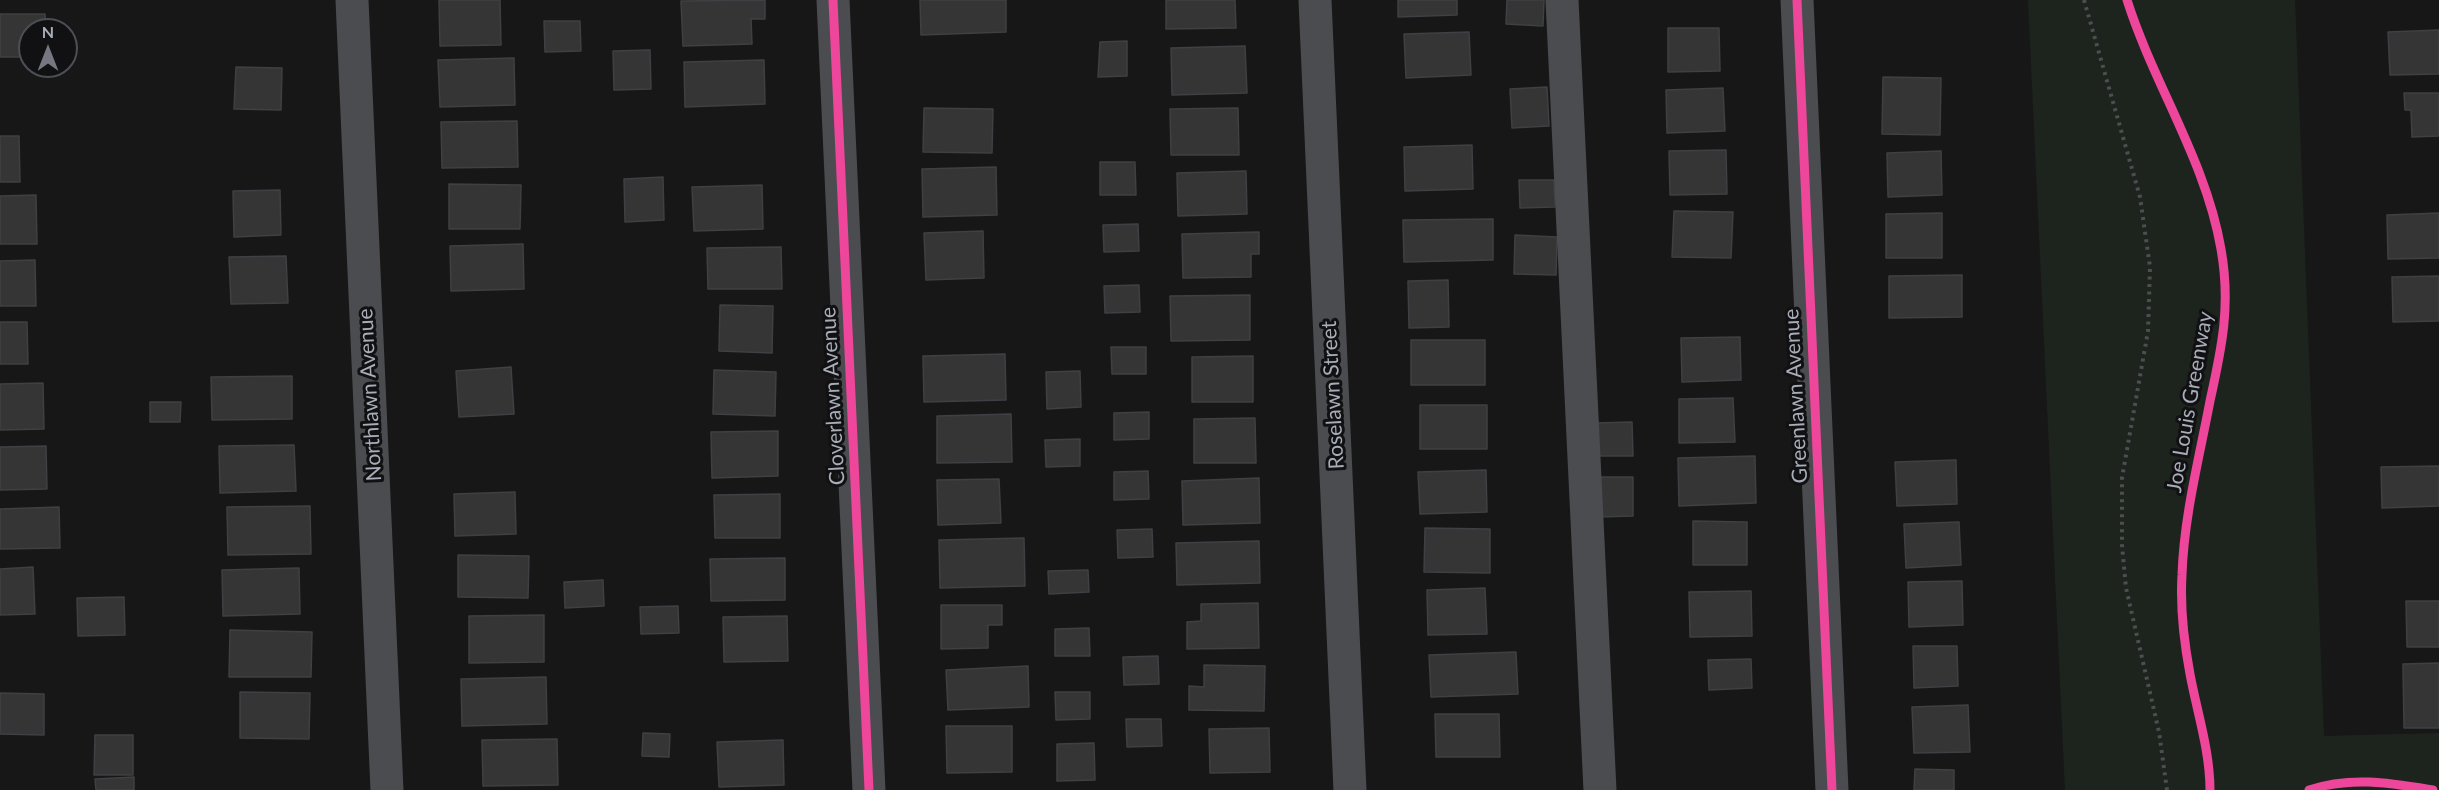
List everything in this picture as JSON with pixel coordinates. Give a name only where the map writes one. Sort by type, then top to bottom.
[{"type":"street","name":"Northlawn Avenue","points":[[352,0],[387,790]]},
{"type":"street","name":"Cloverlawn Avenue","points":[[833,0],[869,790]]},
{"type":"street","name":"Roselawn Street","points":[[1315,0],[1350,790]]},
{"type":"street","points":[[1562,0],[1600,790]]},
{"type":"street","name":"Greenlawn Avenue","points":[[1797,0],[1832,790]]},
{"type":"path","points":[[2084,0],[2140,196],[2150,267],[2148,331],[2122,478],[2122,545],[2126,588],[2159,732],[2167,790]]},
{"type":"shaded area","points":[[2028,0],[2295,0],[2324,736],[2439,733],[2439,790],[2065,790]]},
{"type":"building","points":[[439,0],[500,0],[501,45],[440,46]]},
{"type":"building","points":[[765,0],[765,19],[751,19],[752,44],[683,46],[681,1]]},
{"type":"building","points":[[920,0],[1006,0],[1006,32],[921,35]]},
{"type":"building","points":[[1166,0],[1235,0],[1236,28],[1166,29]]},
{"type":"building","points":[[1398,0],[1457,0],[1457,15],[1398,17]]},
{"type":"building","points":[[1507,0],[1544,0],[1543,26],[1506,24]]},
{"type":"building","points":[[0,14],[45,14],[45,18],[18,18],[18,57],[0,57]]},
{"type":"building","points":[[544,21],[580,21],[581,51],[545,52]]},
{"type":"building","points":[[1668,28],[1719,28],[1720,71],[1668,72]]},
{"type":"building","points":[[2439,30],[2439,74],[2390,75],[2388,32]]},
{"type":"building","points":[[1469,32],[1471,75],[1406,78],[1404,34]]},
{"type":"building","points":[[1127,41],[1127,76],[1098,77],[1100,42]]},
{"type":"building","points":[[1245,46],[1247,93],[1172,95],[1171,48]]},
{"type":"building","points":[[650,50],[651,89],[614,90],[613,51]]},
{"type":"building","points":[[514,58],[515,105],[440,107],[438,60]]},
{"type":"building","points":[[764,60],[765,104],[685,107],[684,62]]},
{"type":"building","points":[[236,67],[282,68],[281,110],[234,109]]},
{"type":"building","points":[[1883,77],[1941,78],[1940,135],[1882,134]]},
{"type":"building","points":[[1547,87],[1549,126],[1512,128],[1510,89]]},
{"type":"building","points":[[1723,88],[1725,131],[1667,133],[1666,90]]},
{"type":"building","points":[[2404,93],[2439,93],[2439,136],[2412,137],[2411,110],[2405,110]]},
{"type":"building","points":[[924,108],[993,109],[992,153],[923,152]]},
{"type":"building","points":[[1238,108],[1239,155],[1171,155],[1170,109]]},
{"type":"building","points":[[517,121],[518,167],[442,168],[441,122]]},
{"type":"building","points":[[0,136],[19,136],[20,182],[0,182]]},
{"type":"building","points":[[1472,145],[1473,189],[1405,191],[1404,147]]},
{"type":"building","points":[[1726,150],[1727,194],[1670,195],[1669,151]]},
{"type":"building","points":[[1941,151],[1942,195],[1888,197],[1887,153]]},
{"type":"building","points":[[1100,162],[1135,162],[1136,195],[1100,195]]},
{"type":"building","points":[[996,167],[997,215],[923,217],[922,169]]},
{"type":"building","points":[[1246,171],[1247,214],[1178,216],[1177,173]]},
{"type":"building","points":[[663,177],[664,220],[625,222],[624,179]]},
{"type":"building","points":[[1519,180],[1554,180],[1555,207],[1520,208]]},
{"type":"building","points":[[449,184],[521,185],[520,229],[449,229]]},
{"type":"building","points":[[762,185],[763,229],[694,231],[692,187]]},
{"type":"building","points":[[280,190],[281,235],[234,237],[233,191]]},
{"type":"building","points":[[36,195],[37,244],[0,244],[0,196]]},
{"type":"building","points":[[1674,211],[1733,212],[1731,258],[1672,257]]},
{"type":"building","points":[[1942,213],[1942,258],[1886,258],[1886,214]]},
{"type":"building","points":[[2439,213],[2439,258],[2388,259],[2387,215]]},
{"type":"building","points":[[1493,219],[1493,260],[1404,262],[1403,220]]},
{"type":"building","points":[[1138,224],[1139,251],[1104,252],[1103,225]]},
{"type":"building","points":[[983,231],[984,278],[926,280],[924,233]]},
{"type":"building","points":[[1259,232],[1259,254],[1251,254],[1251,277],[1183,278],[1182,234]]},
{"type":"building","points":[[1515,235],[1557,237],[1556,275],[1514,274]]},
{"type":"building","points":[[523,244],[524,289],[451,291],[450,246]]},
{"type":"building","points":[[781,247],[782,289],[708,289],[707,248]]},
{"type":"building","points":[[286,256],[288,303],[231,304],[229,257]]},
{"type":"building","points":[[35,260],[36,306],[0,306],[0,261]]},
{"type":"building","points":[[1962,275],[1962,317],[1889,318],[1889,276]]},
{"type":"building","points":[[2439,276],[2439,321],[2393,322],[2392,277]]},
{"type":"building","points":[[1448,280],[1449,327],[1409,328],[1408,281]]},
{"type":"building","points":[[1139,285],[1140,312],[1105,313],[1104,286]]},
{"type":"building","points":[[1250,295],[1250,340],[1171,341],[1170,296]]},
{"type":"building","points":[[720,305],[773,306],[772,353],[719,351]]},
{"type":"building","points":[[0,322],[27,322],[28,364],[0,364]]},
{"type":"building","points":[[1740,337],[1741,380],[1682,382],[1681,338]]},
{"type":"building","points":[[1411,340],[1485,340],[1485,385],[1411,385]]},
{"type":"building","points":[[1111,347],[1146,347],[1146,374],[1112,374]]},
{"type":"building","points":[[1005,354],[1006,400],[924,402],[923,356]]},
{"type":"building","points":[[1253,356],[1253,402],[1192,402],[1192,357]]},
{"type":"building","points":[[511,367],[514,414],[459,417],[456,371]]},
{"type":"building","points":[[714,370],[776,372],[775,416],[713,414]]},
{"type":"building","points":[[1080,371],[1081,407],[1047,409],[1046,372]]},
{"type":"building","points":[[292,376],[292,419],[212,420],[211,377]]},
{"type":"building","points":[[43,383],[44,429],[0,430],[0,384]]},
{"type":"building","points":[[1733,398],[1735,442],[1679,443],[1679,399]]},
{"type":"building","points":[[150,402],[181,402],[180,422],[150,422]]},
{"type":"building","points":[[1420,405],[1487,405],[1487,449],[1420,449]]},
{"type":"building","points":[[1149,412],[1149,439],[1114,440],[1114,413]]},
{"type":"building","points":[[1011,414],[1012,462],[937,463],[937,416]]},
{"type":"building","points":[[1255,418],[1256,463],[1194,463],[1194,419]]},
{"type":"building","points":[[1632,422],[1633,456],[1595,456],[1595,423]]},
{"type":"building","points":[[778,431],[778,476],[712,478],[711,432]]},
{"type":"building","points":[[1080,439],[1080,466],[1046,467],[1045,440]]},
{"type":"building","points":[[294,445],[296,491],[220,493],[219,446]]},
{"type":"building","points":[[46,446],[47,489],[0,490],[0,447]]},
{"type":"building","points":[[1755,456],[1756,503],[1679,506],[1678,458]]},
{"type":"building","points":[[1956,460],[1957,504],[1897,506],[1895,462]]},
{"type":"building","points":[[2439,466],[2439,506],[2382,508],[2381,467]]},
{"type":"building","points":[[1486,470],[1487,512],[1420,514],[1418,472]]},
{"type":"building","points":[[1148,471],[1149,499],[1114,500],[1114,472]]},
{"type":"building","points":[[1598,477],[1633,477],[1633,516],[1599,517]]},
{"type":"building","points":[[1259,478],[1260,523],[1183,525],[1182,481]]},
{"type":"building","points":[[999,479],[1001,523],[938,525],[937,480]]},
{"type":"building","points":[[515,492],[516,534],[455,536],[454,494]]},
{"type":"building","points":[[780,494],[780,538],[715,538],[714,495]]},
{"type":"building","points":[[310,506],[311,554],[228,555],[227,507]]},
{"type":"building","points":[[59,507],[60,548],[0,549],[0,509]]},
{"type":"building","points":[[1693,521],[1747,522],[1747,565],[1693,565]]},
{"type":"building","points":[[1959,522],[1961,565],[1906,568],[1904,524]]},
{"type":"building","points":[[1425,528],[1490,529],[1490,573],[1424,572]]},
{"type":"building","points":[[1152,529],[1153,557],[1118,558],[1117,530]]},
{"type":"building","points":[[1024,538],[1025,586],[940,588],[939,540]]},
{"type":"building","points":[[1259,541],[1260,583],[1177,585],[1176,543]]},
{"type":"building","points":[[458,555],[529,556],[528,598],[458,597]]},
{"type":"building","points":[[785,558],[785,600],[711,601],[710,559]]},
{"type":"building","points":[[33,567],[35,614],[0,615],[0,569]]},
{"type":"building","points":[[299,568],[300,614],[223,616],[222,570]]},
{"type":"building","points":[[1088,570],[1089,592],[1049,594],[1048,571]]},
{"type":"building","points":[[603,580],[604,606],[565,608],[564,582]]},
{"type":"building","points":[[1962,581],[1963,625],[1909,627],[1908,582]]},
{"type":"building","points":[[1485,588],[1487,634],[1428,635],[1427,590]]},
{"type":"building","points":[[1751,591],[1752,636],[1690,637],[1689,592]]},
{"type":"building","points":[[124,597],[125,635],[78,636],[77,598]]},
{"type":"building","points":[[2406,601],[2439,601],[2439,647],[2407,647]]},
{"type":"building","points":[[1258,603],[1259,648],[1187,649],[1187,622],[1201,621],[1201,604]]},
{"type":"building","points":[[941,605],[1002,605],[1002,625],[988,625],[988,648],[941,649]]},
{"type":"building","points":[[678,606],[679,633],[641,634],[640,607]]},
{"type":"building","points":[[544,615],[544,662],[469,663],[469,616]]},
{"type":"building","points":[[787,616],[788,661],[724,662],[723,617]]},
{"type":"building","points":[[1089,628],[1090,656],[1055,656],[1055,629]]},
{"type":"building","points":[[230,630],[312,632],[311,677],[229,677]]},
{"type":"building","points":[[1913,646],[1957,646],[1958,686],[1914,688]]},
{"type":"building","points":[[1516,652],[1518,694],[1431,697],[1429,655]]},
{"type":"building","points":[[1158,656],[1159,684],[1124,685],[1123,657]]},
{"type":"building","points":[[1751,659],[1752,688],[1709,690],[1708,660]]},
{"type":"building","points":[[2439,663],[2439,728],[2404,728],[2403,664]]},
{"type":"building","points":[[1204,665],[1265,666],[1264,711],[1189,710],[1189,686],[1204,687]]},
{"type":"building","points":[[1028,666],[1029,707],[948,710],[946,670]]},
{"type":"building","points":[[546,677],[547,724],[462,726],[461,679]]},
{"type":"building","points":[[240,692],[310,693],[309,739],[240,738]]},
{"type":"building","points":[[1055,692],[1090,692],[1090,719],[1056,720]]},
{"type":"building","points":[[0,693],[44,694],[44,735],[0,734]]},
{"type":"building","points":[[1968,705],[1970,752],[1914,753],[1912,707]]},
{"type":"building","points":[[1435,714],[1499,714],[1500,757],[1436,757]]},
{"type":"building","points":[[1126,719],[1161,719],[1162,746],[1127,747]]},
{"type":"building","points":[[946,726],[1012,726],[1012,772],[947,773]]},
{"type":"building","points":[[1269,728],[1270,772],[1210,773],[1209,729]]},
{"type":"building","points":[[643,733],[670,734],[669,757],[642,756]]},
{"type":"building","points":[[95,735],[133,735],[133,775],[94,775]]},
{"type":"building","points":[[557,739],[558,785],[483,786],[482,740]]},
{"type":"building","points":[[783,740],[784,785],[719,787],[717,742]]},
{"type":"building","points":[[1094,743],[1095,780],[1057,781],[1057,744]]},
{"type":"building","points":[[1915,769],[1954,770],[1954,790],[1914,790]]},
{"type":"building","points":[[134,777],[134,790],[96,790],[95,779]]},
{"type":"cycle path","points":[[833,0],[869,790]]},
{"type":"cycle path","points":[[1797,0],[1832,790]]},
{"type":"cycle path","name":"Joe Louis Greenway","points":[[2127,0],[2204,185],[2214,217],[2224,269],[2224,326],[2189,509],[2183,553],[2182,587],[2186,650],[2206,746],[2210,790]]},
{"type":"cycle path","points":[[2309,790],[2355,782],[2386,783],[2433,790]]}]
